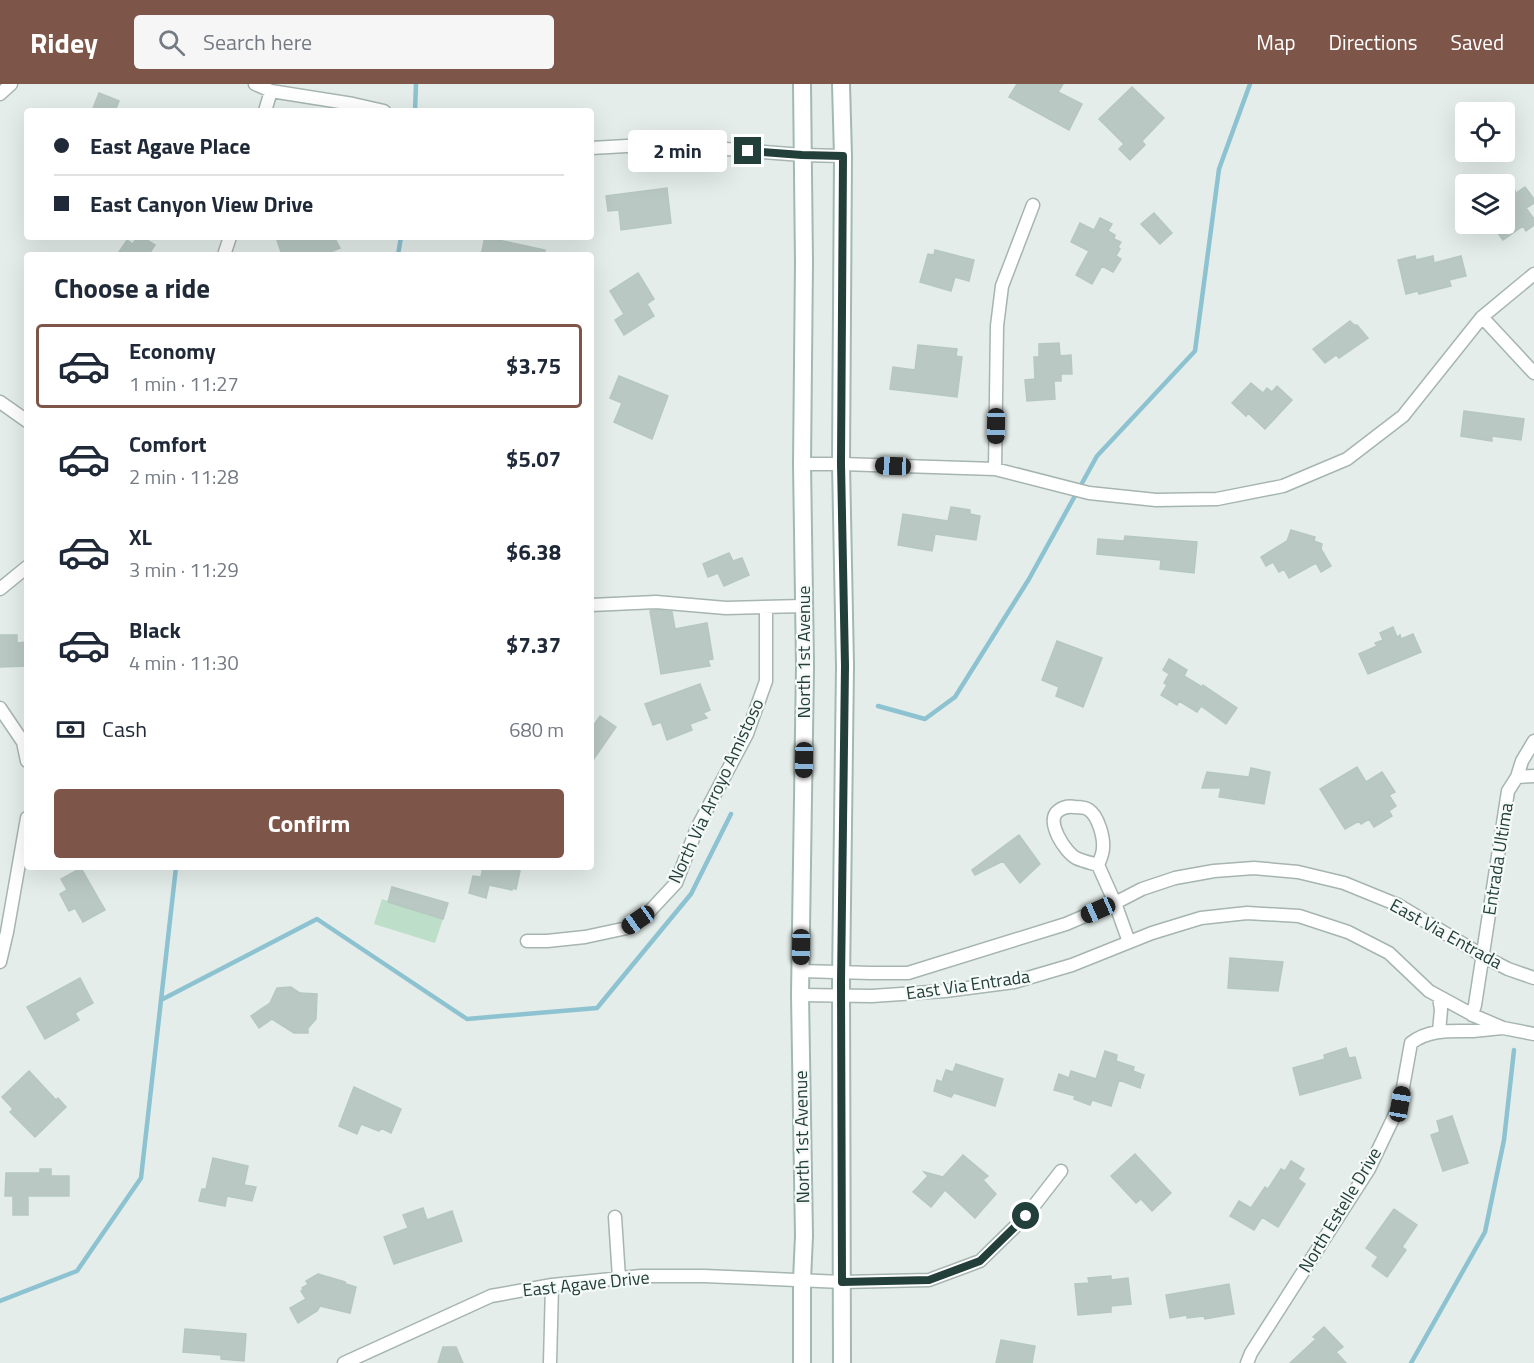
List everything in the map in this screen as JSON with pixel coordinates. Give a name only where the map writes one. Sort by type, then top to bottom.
[{"type":"main road","name":"North 1st Avenue","points":[[802,84],[804,262],[802,464],[805,666],[800,995],[804,1236],[802,1363]]},
{"type":"main road","points":[[841,84],[843,156],[841,464],[845,666],[842,1363]]},
{"type":"street","points":[[0,94],[10,84]]},
{"type":"street","points":[[255,84],[271,90],[371,108]]},
{"type":"street","points":[[266,108],[271,90]]},
{"type":"street","points":[[594,148],[662,144],[843,156]]},
{"type":"street","points":[[995,470],[997,326],[1002,286],[1033,205]]},
{"type":"street","points":[[802,464],[995,470],[1089,493],[1155,500],[1217,499],[1283,486],[1347,459],[1403,416],[1482,317],[1534,274]]},
{"type":"street","points":[[1482,317],[1534,373]]},
{"type":"street","points":[[0,402],[24,419]]},
{"type":"street","points":[[0,589],[24,569]]},
{"type":"street","points":[[594,605],[656,603],[726,608],[804,606]]},
{"type":"street","name":"North Via Arroyo Amistoso","points":[[527,941],[585,937],[627,928],[648,913],[676,883],[697,828],[747,734],[766,681],[766,607]]},
{"type":"street","points":[[0,708],[24,747]]},
{"type":"street","name":"Entrada Ultima","points":[[1472,1015],[1508,790],[1517,777],[1522,761],[1534,741]]},
{"type":"street","points":[[1517,777],[1534,776]]},
{"type":"street","points":[[1098,865],[1074,857],[1061,842],[1055,830],[1053,818],[1056,812],[1067,807],[1080,807],[1089,810],[1097,821],[1103,849],[1098,865],[1129,942]]},
{"type":"street","points":[[0,962],[24,835]]},
{"type":"street","name":"East Via Entrada","points":[[801,971],[908,973],[1066,924],[1142,889],[1175,878],[1214,871],[1254,868],[1298,872],[1344,883],[1398,904],[1483,956],[1534,978]]},
{"type":"street","name":"East Via Entrada","points":[[800,995],[872,996],[945,991],[1014,982],[1072,965],[1152,933],[1201,918],[1246,913],[1299,916],[1348,932],[1389,953],[1429,991],[1439,997],[1472,1015],[1503,1028],[1534,1034]]},
{"type":"street","points":[[1439,997],[1441,1010],[1439,1031]]},
{"type":"street","name":"North Estelle Drive","points":[[1247,1363],[1251,1353],[1369,1169],[1400,1104],[1411,1043],[1417,1038],[1439,1031],[1503,1028]]},
{"type":"street","name":"East Agave Drive","points":[[344,1363],[491,1296],[552,1285],[641,1276],[704,1276],[842,1282],[929,1280],[980,1261],[1026,1216],[1062,1171]]},
{"type":"street","points":[[615,1217],[620,1278]]},
{"type":"street","points":[[550,1363],[552,1285]]},
{"type":"green space","points":[[382,899],[443,919],[435,943],[374,924]]},
{"type":"building","points":[[1017,84],[1063,84],[1058,92],[1082,104],[1069,130],[1009,97]]},
{"type":"building","points":[[1132,87],[1164,118],[1142,141],[1145,145],[1130,160],[1119,149],[1124,144],[1099,119]]},
{"type":"building","points":[[99,93],[119,101],[116,108],[93,108]]},
{"type":"building","points":[[1525,187],[1534,199],[1534,203],[1526,208],[1534,219],[1534,225],[1526,231],[1523,226],[1515,232],[1515,191],[1516,193]]},
{"type":"building","points":[[667,188],[671,223],[621,230],[619,210],[608,211],[606,196]]},
{"type":"building","points":[[1154,213],[1172,233],[1160,244],[1141,224]]},
{"type":"building","points":[[1100,218],[1112,224],[1108,231],[1115,235],[1114,239],[1121,242],[1116,256],[1121,259],[1113,272],[1102,266],[1092,284],[1076,275],[1089,251],[1071,242],[1080,223],[1094,230]]},
{"type":"building","points":[[1498,234],[1512,234],[1503,240]]},
{"type":"building","points":[[127,240],[133,244],[135,240],[147,240],[155,245],[150,252],[119,252]]},
{"type":"building","points":[[277,240],[336,240],[340,248],[330,252],[281,252]]},
{"type":"building","points":[[484,240],[499,240],[545,250],[545,252],[482,252]]},
{"type":"building","points":[[935,250],[974,260],[969,281],[955,277],[951,291],[920,282],[928,254],[934,255]]},
{"type":"building","points":[[1415,256],[1416,260],[1433,256],[1434,263],[1461,256],[1466,276],[1449,280],[1451,286],[1419,294],[1418,291],[1406,294],[1398,260]]},
{"type":"building","points":[[638,273],[654,299],[647,304],[654,316],[624,335],[615,320],[624,314],[610,291]]},
{"type":"building","points":[[1350,321],[1357,325],[1368,338],[1339,358],[1336,355],[1325,363],[1313,349]]},
{"type":"building","points":[[1059,343],[1060,356],[1071,355],[1072,374],[1061,374],[1061,381],[1054,381],[1055,399],[1027,401],[1025,380],[1035,379],[1034,357],[1039,357],[1039,344]]},
{"type":"building","points":[[918,345],[957,349],[956,356],[962,357],[957,397],[890,389],[893,367],[915,370]]},
{"type":"building","points":[[619,376],[668,396],[652,439],[614,422],[622,403],[610,398]]},
{"type":"building","points":[[1251,383],[1263,393],[1267,388],[1272,392],[1277,386],[1292,400],[1265,429],[1248,413],[1246,416],[1232,403]]},
{"type":"building","points":[[1464,411],[1524,419],[1521,440],[1492,436],[1492,441],[1461,436]]},
{"type":"building","points":[[951,507],[970,510],[970,514],[980,516],[976,540],[935,534],[932,551],[898,545],[903,514],[948,521]]},
{"type":"building","points":[[1291,530],[1315,537],[1314,541],[1322,544],[1321,549],[1331,566],[1321,572],[1316,563],[1289,578],[1284,569],[1279,572],[1273,562],[1266,566],[1261,557],[1287,541]]},
{"type":"building","points":[[1125,536],[1197,542],[1194,573],[1160,569],[1161,560],[1097,554],[1098,539],[1124,541]]},
{"type":"building","points":[[729,553],[733,561],[742,558],[749,575],[724,586],[718,573],[708,577],[703,564]]},
{"type":"building","points":[[650,611],[672,612],[675,629],[707,623],[713,659],[708,660],[710,666],[661,674]]},
{"type":"building","points":[[1393,627],[1397,637],[1400,635],[1401,639],[1413,634],[1421,652],[1368,674],[1359,654],[1377,646],[1375,643],[1383,640],[1380,633]]},
{"type":"building","points":[[0,635],[17,635],[17,643],[24,642],[24,666],[0,667]]},
{"type":"building","points":[[1057,641],[1102,658],[1083,707],[1056,696],[1059,687],[1042,680]]},
{"type":"building","points":[[1169,659],[1187,670],[1184,676],[1202,687],[1203,685],[1237,708],[1226,724],[1201,706],[1197,712],[1179,701],[1177,705],[1161,695],[1167,685],[1164,683],[1169,674],[1163,670]]},
{"type":"building","points":[[700,684],[710,710],[703,713],[707,718],[690,724],[692,730],[667,740],[661,722],[653,725],[645,704]]},
{"type":"building","points":[[600,716],[616,727],[594,759],[594,725]]},
{"type":"building","points":[[1357,767],[1366,782],[1382,772],[1395,792],[1389,795],[1396,806],[1389,811],[1392,816],[1374,827],[1369,819],[1361,824],[1359,821],[1345,829],[1320,789]]},
{"type":"building","points":[[1251,768],[1270,772],[1264,804],[1219,797],[1221,788],[1202,788],[1207,772],[1249,777]]},
{"type":"building","points":[[1019,835],[1040,864],[1020,883],[1003,861],[975,875],[972,870]]},
{"type":"building","points":[[77,870],[82,870],[105,910],[83,922],[75,908],[69,911],[60,894],[67,890],[61,879]]},
{"type":"building","points":[[482,870],[520,871],[516,889],[489,885],[486,898],[469,893],[473,876],[481,877]]},
{"type":"building","points":[[392,887],[448,903],[443,919],[388,902]]},
{"type":"building","points":[[1230,958],[1283,962],[1278,991],[1228,988]]},
{"type":"building","points":[[80,978],[93,1003],[75,1013],[79,1020],[45,1039],[27,1007]]},
{"type":"building","points":[[291,987],[300,993],[317,994],[316,1019],[308,1028],[308,1033],[294,1033],[272,1019],[259,1028],[251,1016],[270,1003],[277,988]]},
{"type":"building","points":[[1346,1048],[1349,1058],[1355,1057],[1361,1078],[1300,1095],[1293,1068],[1325,1059],[1324,1055]]},
{"type":"building","points":[[1105,1051],[1117,1055],[1116,1061],[1134,1067],[1133,1071],[1144,1075],[1140,1088],[1119,1080],[1111,1106],[1092,1100],[1090,1105],[1074,1099],[1075,1096],[1054,1090],[1059,1074],[1069,1078],[1071,1071],[1096,1079]]},
{"type":"building","points":[[956,1064],[1003,1079],[995,1106],[954,1093],[951,1097],[934,1091],[937,1080],[942,1082],[946,1070],[953,1072]]},
{"type":"building","points":[[29,1071],[56,1100],[58,1098],[66,1107],[35,1137],[10,1112],[13,1109],[2,1097]]},
{"type":"building","points":[[354,1087],[401,1109],[391,1133],[381,1128],[379,1131],[361,1124],[357,1134],[339,1126]]},
{"type":"building","points":[[1452,1116],[1468,1163],[1443,1171],[1431,1135],[1440,1132],[1437,1121]]},
{"type":"building","points":[[1135,1154],[1171,1193],[1152,1211],[1141,1199],[1136,1203],[1111,1176]]},
{"type":"building","points":[[963,1155],[988,1176],[983,1180],[996,1194],[975,1218],[945,1190],[931,1207],[913,1192],[928,1176],[924,1172],[943,1177]]},
{"type":"building","points":[[213,1158],[248,1166],[244,1185],[256,1187],[252,1201],[227,1196],[225,1206],[199,1201],[202,1189],[206,1189]]},
{"type":"building","points":[[1291,1161],[1304,1169],[1298,1179],[1305,1184],[1278,1227],[1262,1217],[1254,1230],[1230,1216],[1239,1201],[1251,1208],[1265,1187],[1268,1189],[1281,1169],[1285,1171]]},
{"type":"building","points":[[40,1169],[51,1169],[51,1176],[69,1176],[69,1196],[28,1196],[28,1215],[13,1215],[13,1196],[5,1196],[6,1173],[40,1173]]},
{"type":"building","points":[[423,1208],[427,1220],[452,1211],[462,1241],[394,1264],[384,1237],[408,1228],[403,1215]]},
{"type":"building","points":[[1394,1209],[1417,1225],[1402,1247],[1406,1250],[1387,1277],[1372,1266],[1378,1257],[1366,1248]]},
{"type":"building","points":[[318,1274],[356,1287],[350,1313],[320,1306],[317,1311],[298,1323],[290,1308],[306,1299],[301,1291],[302,1288],[308,1284],[306,1281]]},
{"type":"building","points":[[1111,1276],[1111,1280],[1128,1278],[1131,1304],[1111,1306],[1111,1312],[1078,1315],[1075,1284],[1089,1283],[1088,1278]]},
{"type":"building","points":[[1229,1284],[1234,1314],[1205,1319],[1204,1316],[1187,1318],[1187,1315],[1170,1318],[1166,1295]]},
{"type":"building","points":[[1324,1327],[1343,1347],[1336,1352],[1346,1363],[1290,1363],[1316,1339],[1313,1337]]},
{"type":"building","points":[[185,1329],[246,1334],[244,1361],[221,1359],[221,1355],[183,1352]]},
{"type":"building","points":[[1001,1340],[1035,1346],[1032,1363],[996,1363]]},
{"type":"building","points":[[443,1347],[456,1347],[463,1363],[438,1363]]},
{"type":"waterway","points":[[415,108],[416,84]]},
{"type":"waterway","points":[[878,706],[925,719],[955,697],[1029,579],[1097,456],[1195,351],[1219,169],[1250,84]]},
{"type":"waterway","points":[[398,252],[400,240]]},
{"type":"waterway","points":[[161,1000],[317,919],[467,1019],[597,1008],[691,894],[731,814]]},
{"type":"waterway","points":[[0,1301],[77,1271],[141,1178],[176,870]]},
{"type":"waterway","points":[[1411,1363],[1485,1232],[1504,1140],[1514,1050]]},
{"type":"route","points":[[748,151],[843,156],[841,464],[845,666],[841,982],[842,1282],[929,1280],[980,1261],[1026,1216]]}]
